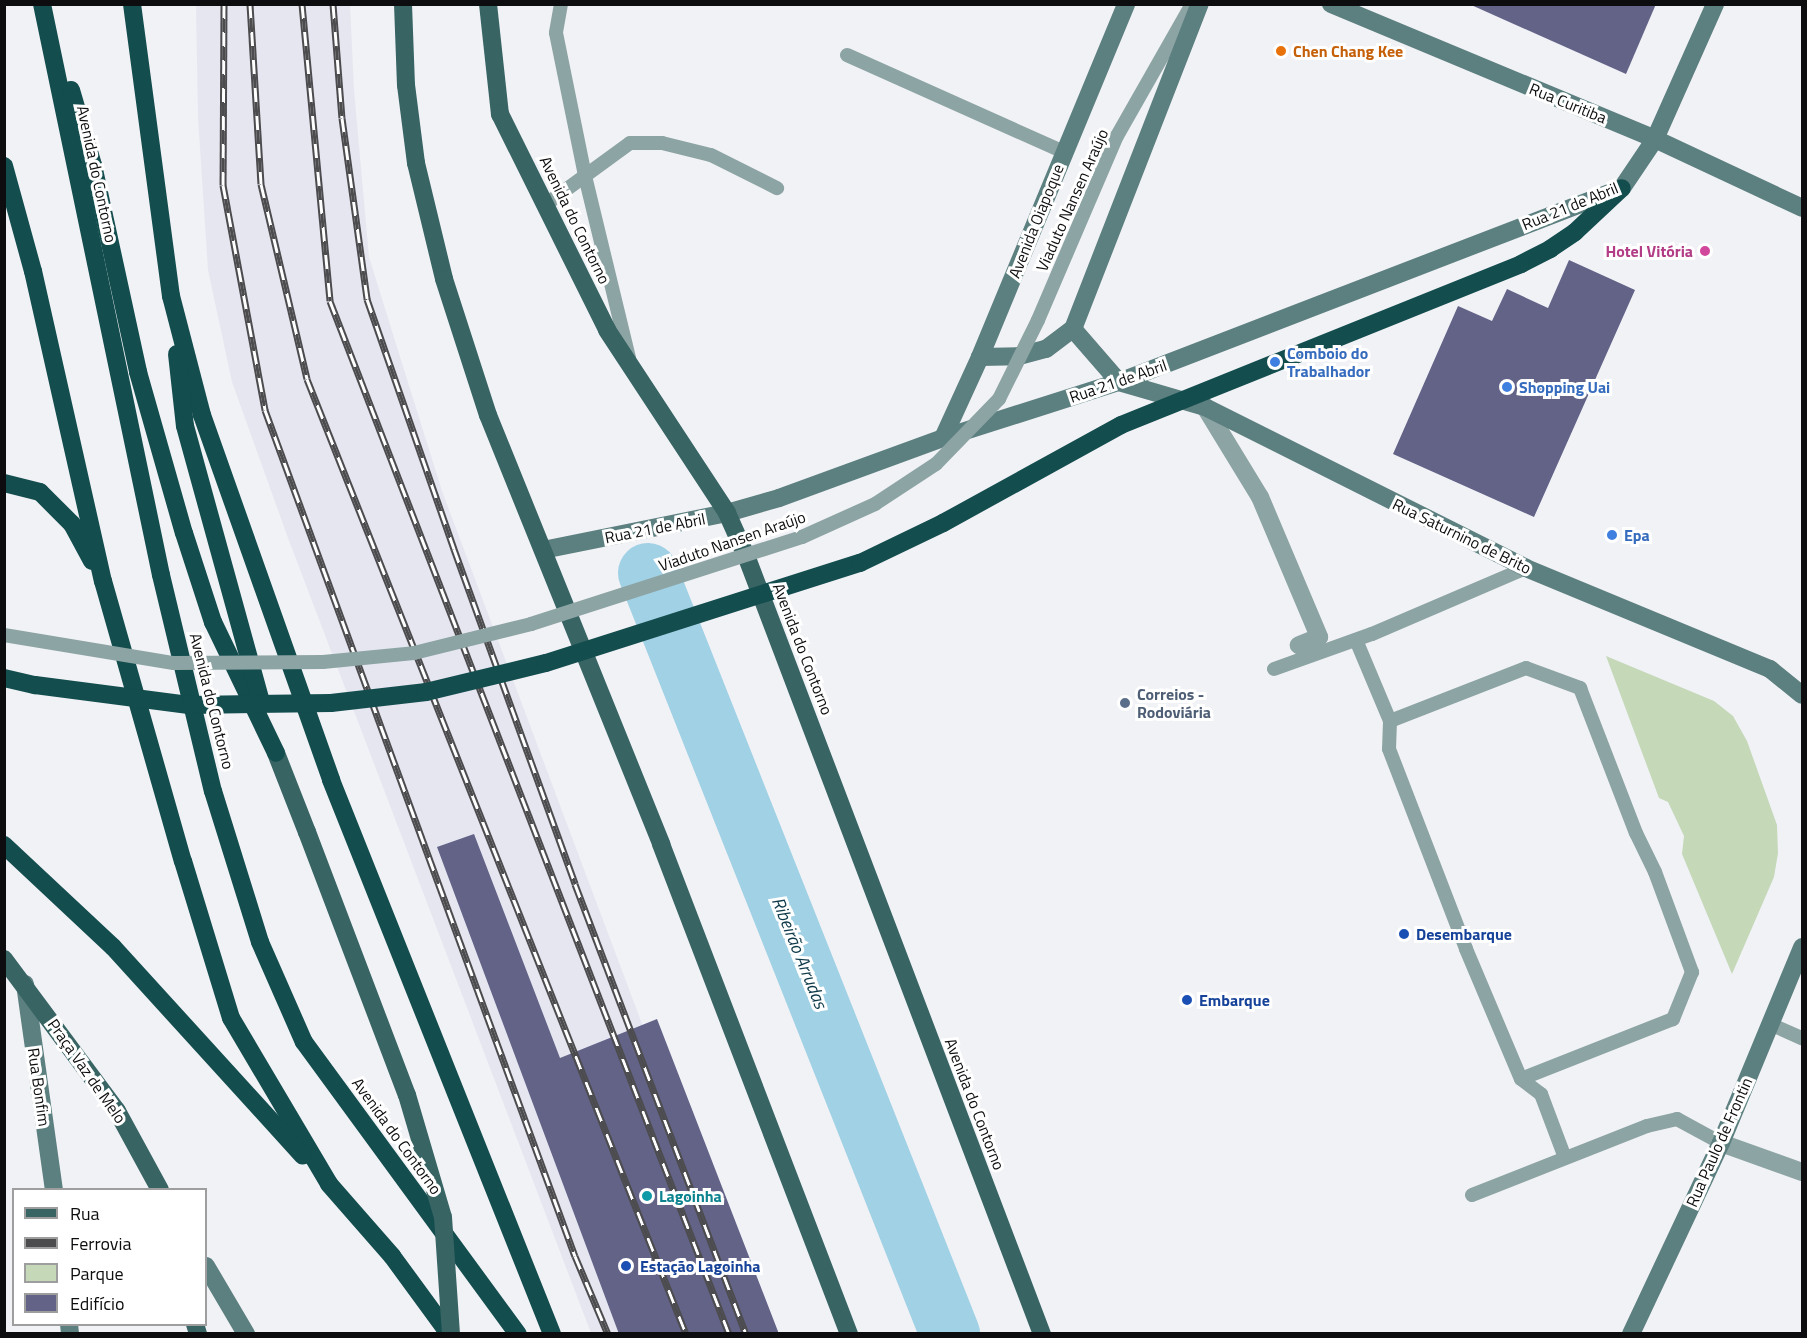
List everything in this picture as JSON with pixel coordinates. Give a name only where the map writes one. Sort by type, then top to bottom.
[{"type":"highway","points":[[43,4],[93,165],[138,372],[184,533],[213,622],[276,753]]},
{"type":"highway","name":"Avenida do Contorno","points":[[43,4],[161,575],[213,790],[260,942],[304,1042],[519,1334]]},
{"type":"highway","points":[[132,4],[171,296],[185,426],[276,753]]},
{"type":"highway","points":[[4,166],[33,272],[103,581],[183,861],[231,1018],[328,1184]]},
{"type":"highway","points":[[4,678],[35,685],[189,705],[331,702],[426,692],[546,663],[860,563],[943,523],[1121,425],[1521,264],[1550,249],[1575,232],[1622,188]]},
{"type":"highway","points":[[171,296],[202,415],[331,780],[552,1334]]},
{"type":"highway","points":[[4,483],[40,492],[72,524],[103,581]]},
{"type":"highway","points":[[4,845],[113,947],[392,1256],[450,1334]]},
{"type":"main road","points":[[403,4],[406,85],[416,163],[444,279],[488,415],[661,844],[849,1334]]},
{"type":"main road","name":"Avenida do Contorno","points":[[488,4],[500,114],[607,330],[727,513],[751,568],[1042,1334]]},
{"type":"main road","points":[[276,753],[407,1095],[443,1217],[450,1334]]},
{"type":"main road","name":"Praça Vaz de Melo","points":[[4,959],[25,984],[117,1111],[159,1188]]},
{"type":"street","name":"Avenida Oiapoque","points":[[943,438],[980,357],[1126,4]]},
{"type":"street","points":[[980,357],[1019,356],[1046,349],[1073,329],[1200,4]]},
{"type":"street","name":"Rua Curitiba","points":[[1331,4],[1655,139],[1803,208]]},
{"type":"street","name":"Rua 21 de Abril","points":[[543,550],[727,513],[779,498],[943,438],[1119,382],[1500,233],[1622,188],[1655,139],[1715,4]]},
{"type":"street","points":[[1073,329],[1119,382]]},
{"type":"street","name":"Rua Saturnino de Brito","points":[[1119,382],[1205,407],[1526,568],[1770,669],[1803,695]]},
{"type":"street","points":[[1205,407],[1260,497],[1319,636],[1299,645]]},
{"type":"street","name":"Rua Paulo de Frontin","points":[[1631,1334],[1721,1143],[1803,947]]},
{"type":"street","name":"Rua Bonfim","points":[[25,984],[54,1188]]},
{"type":"street","points":[[1721,1143],[1803,1172]]},
{"type":"street","points":[[207,1268],[246,1334]]},
{"type":"lane","points":[[561,4],[556,33],[585,176],[632,368]]},
{"type":"lane","name":"Viaduto Nansen Araújo","points":[[4,635],[174,663],[323,662],[414,653],[531,624],[802,537],[875,504],[936,464],[999,399],[1038,320],[1117,136],[1192,4]]},
{"type":"lane","points":[[847,56],[1064,152]]},
{"type":"lane","points":[[545,205],[630,143],[662,143],[711,155],[777,188]]},
{"type":"lane","points":[[1274,669],[1356,640],[1526,568]]},
{"type":"lane","points":[[1356,640],[1390,721],[1389,748],[1466,949],[1521,1079],[1540,1094],[1565,1158]]},
{"type":"lane","points":[[1390,721],[1526,668],[1580,688],[1636,833],[1655,872],[1692,972],[1673,1019],[1521,1079]]},
{"type":"lane","points":[[1770,1024],[1803,1038]]},
{"type":"lane","points":[[1472,1195],[1647,1126],[1677,1119],[1721,1143]]},
{"type":"shaded area","points":[[196,5],[350,5],[354,90],[369,257],[442,491],[758,1333],[591,1333],[288,538],[232,382],[208,270],[198,117]]},
{"type":"green space","points":[[1606,656],[1714,701],[1733,716],[1747,741],[1777,825],[1778,853],[1774,877],[1732,974],[1682,854],[1684,836],[1668,802],[1659,798]]},
{"type":"building","points":[[1469,4],[1656,4],[1626,74]]},
{"type":"building","name":"Shopping Uai","points":[[1569,260],[1635,290],[1534,517],[1393,454],[1458,306],[1492,321],[1507,289],[1548,308]]},
{"type":"building","name":"Lagoinha","points":[[474,834],[560,1058],[657,1019],[779,1334],[619,1334],[437,847]]},
{"type":"waterway","name":"Ribeirão Arrudas","points":[[648,573],[950,1334]]},
{"type":"railway","points":[[224,4],[223,185],[265,410],[575,1256],[608,1334]]},
{"type":"railway","points":[[250,4],[261,184],[307,379],[686,1334]]},
{"type":"railway","points":[[302,4],[330,301],[729,1334]]},
{"type":"railway","points":[[333,4],[342,118],[367,299],[575,884],[746,1334]]},
{"type":"place","name":"Chen Chang Kee","points":[[1281,51]]},
{"type":"place","name":"Hotel Vitória","points":[[1705,251]]},
{"type":"place","name":"Comboio do Trabalhador","points":[[1275,362]]},
{"type":"place","name":"Shopping Uai","points":[[1507,387]]},
{"type":"place","name":"Epa","points":[[1612,535]]},
{"type":"place","name":"Correios - Rodoviária","points":[[1125,703]]},
{"type":"place","name":"Desembarque","points":[[1404,934]]},
{"type":"place","name":"Embarque","points":[[1187,1000]]},
{"type":"place","name":"Lagoinha","points":[[647,1196]]},
{"type":"place","name":"Estação Lagoinha","points":[[626,1266]]}]
